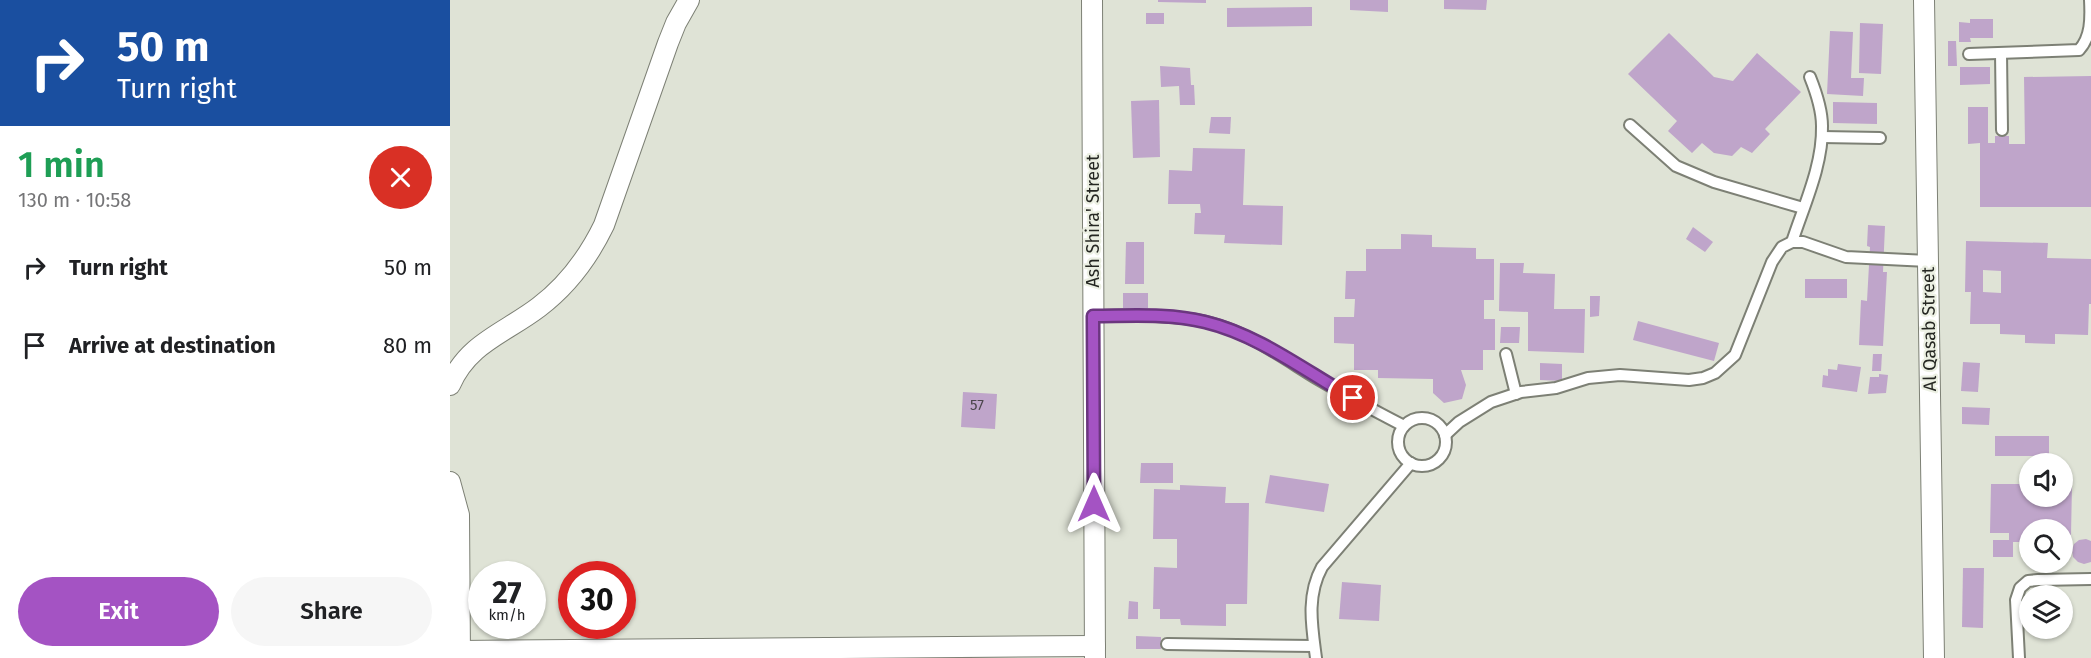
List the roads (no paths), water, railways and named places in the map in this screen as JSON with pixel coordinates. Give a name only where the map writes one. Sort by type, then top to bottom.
[{"type":"street","points":[[450,385],[467,358],[485,341],[538,308],[559,290],[578,270],[592,249],[604,225],[676,22],[689,0]]},
{"type":"street","name":"Ash Shira' Street","points":[[1092,0],[1095,652]]},
{"type":"street","name":"Al Qasab Street","points":[[1924,0],[1934,658]]},
{"type":"street","points":[[450,482],[459,515],[460,654],[1095,652]]},
{"type":"lane","points":[[1969,54],[2079,50],[2086,45],[2091,36],[2090,0]]},
{"type":"lane","points":[[2001,53],[2002,130]]},
{"type":"lane","points":[[1792,242],[1812,180],[1822,137],[1818,98],[1810,77]]},
{"type":"lane","points":[[1630,125],[1676,165],[1713,182],[1803,208]]},
{"type":"lane","points":[[1822,137],[1880,138]]},
{"type":"lane","points":[[1445,435],[1460,422],[1491,402],[1516,394],[1556,388],[1588,378],[1620,375],[1689,380],[1715,373],[1735,355],[1772,262],[1782,247],[1792,242],[1803,242],[1846,256],[1928,261]]},
{"type":"lane","points":[[1093,316],[1179,317],[1240,333],[1404,426]]},
{"type":"lane","points":[[1506,354],[1516,394]]},
{"type":"lane","points":[[1429,418],[1442,428],[1445,435],[1444,451],[1440,458],[1426,465],[1411,463],[1398,444],[1404,426],[1413,419],[1429,418]]},
{"type":"lane","points":[[1316,658],[1312,592],[1318,574],[1411,463]]},
{"type":"lane","points":[[2019,658],[2016,600],[2020,588],[2028,581],[2091,579]]},
{"type":"lane","points":[[1167,644],[1314,645]]}]
